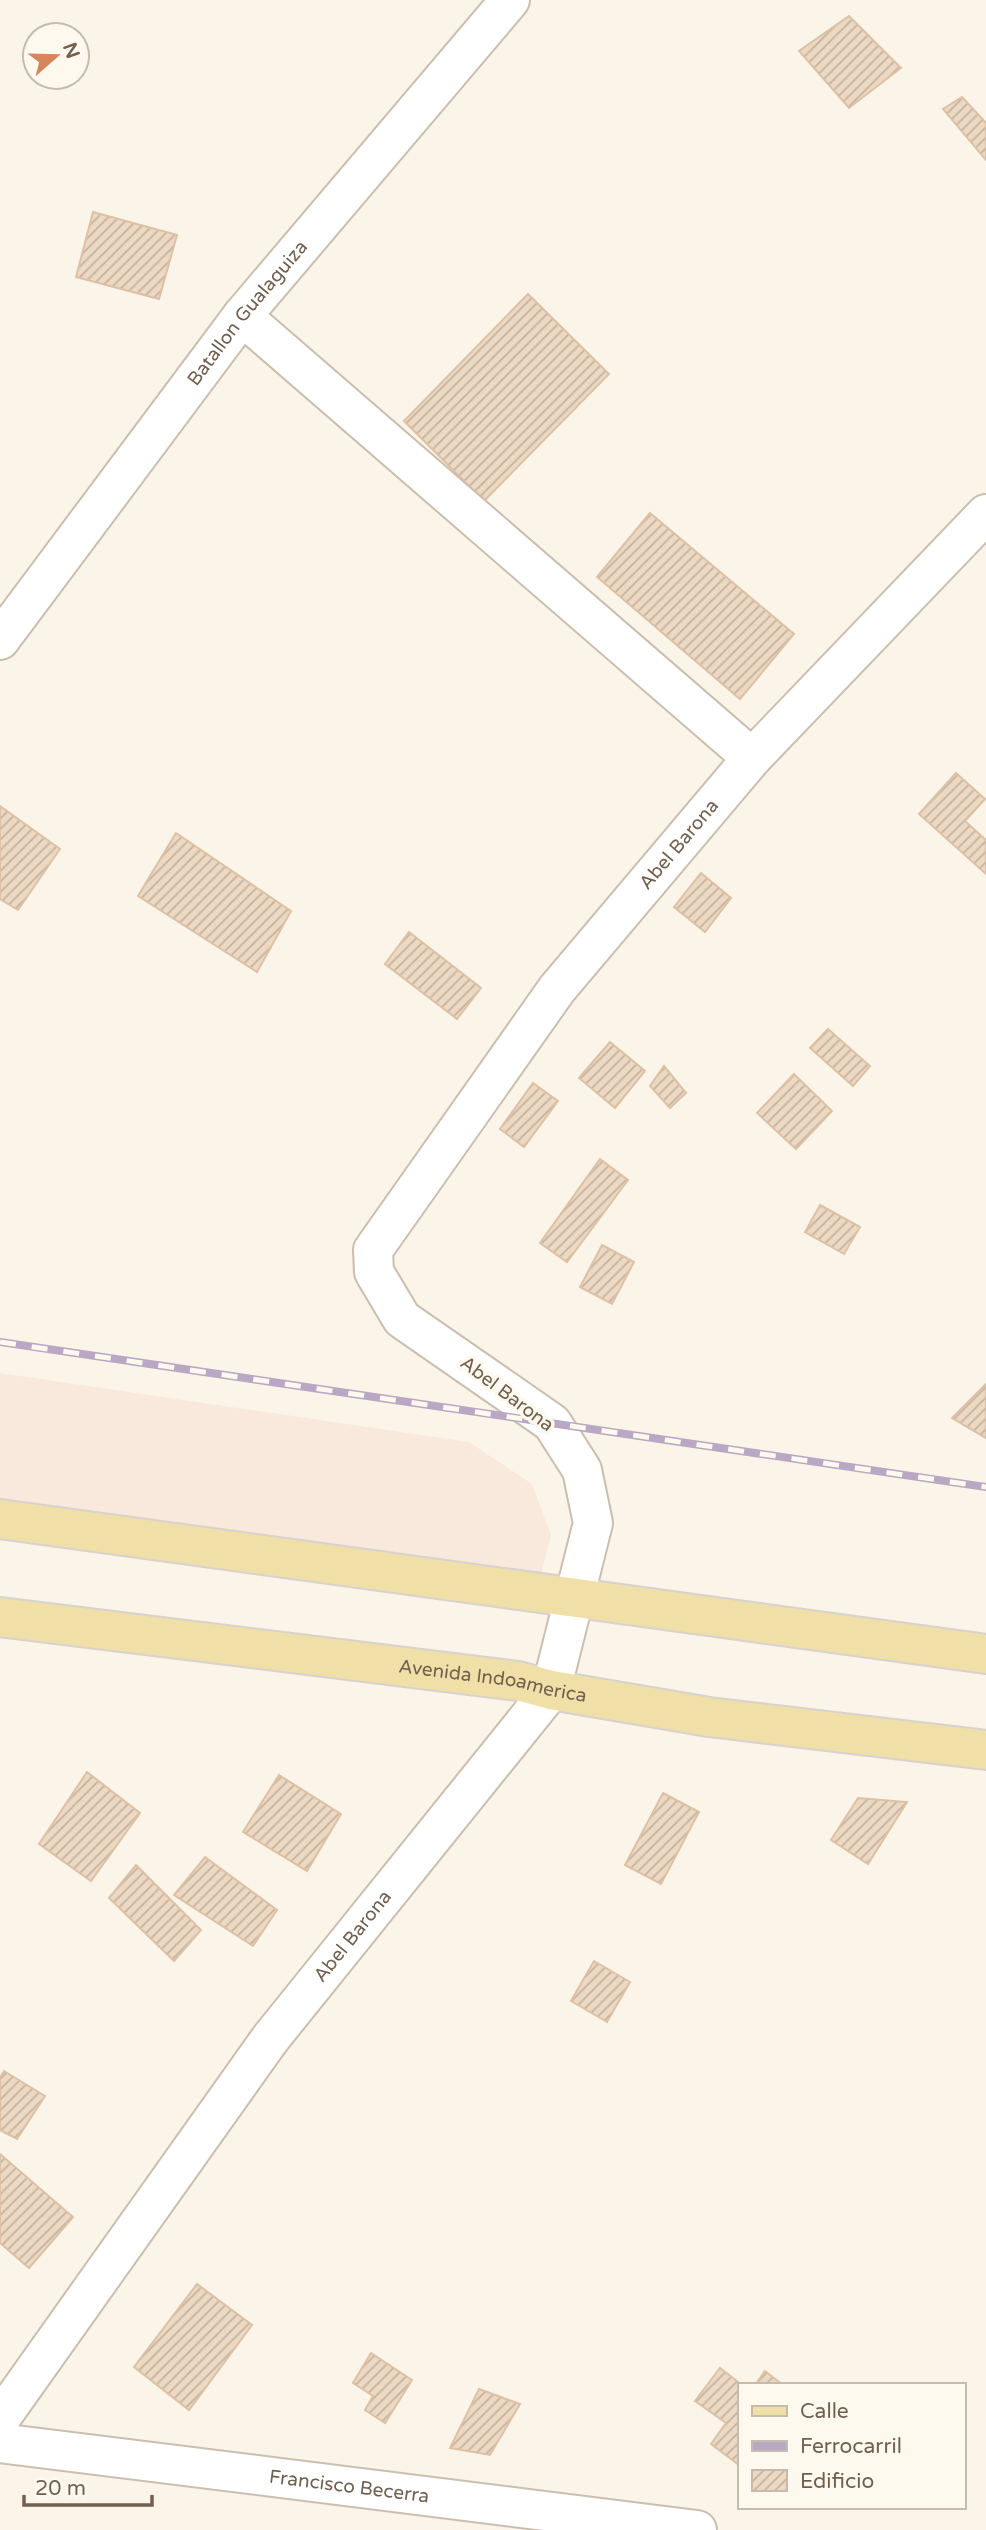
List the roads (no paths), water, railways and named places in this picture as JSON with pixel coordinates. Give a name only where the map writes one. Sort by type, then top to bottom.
[{"type":"main road","points":[[0,1518],[986,1654]]},
{"type":"main road","name":"Avenida Indoamerica","points":[[0,1618],[518,1681],[551,1690],[709,1717],[986,1750]]},
{"type":"street","name":"Batallon Gualaguiza","points":[[0,640],[242,316],[510,0]]},
{"type":"street","points":[[242,316],[752,758]]},
{"type":"street","name":"Abel Barona","points":[[0,2419],[271,2039],[551,1690],[593,1523],[582,1470],[552,1423],[402,1319],[374,1272],[373,1250],[557,989],[752,758],[986,514]]},
{"type":"street","name":"Francisco Becerra","points":[[0,2443],[697,2530]]},
{"type":"railway","points":[[0,1342],[986,1487]]}]
